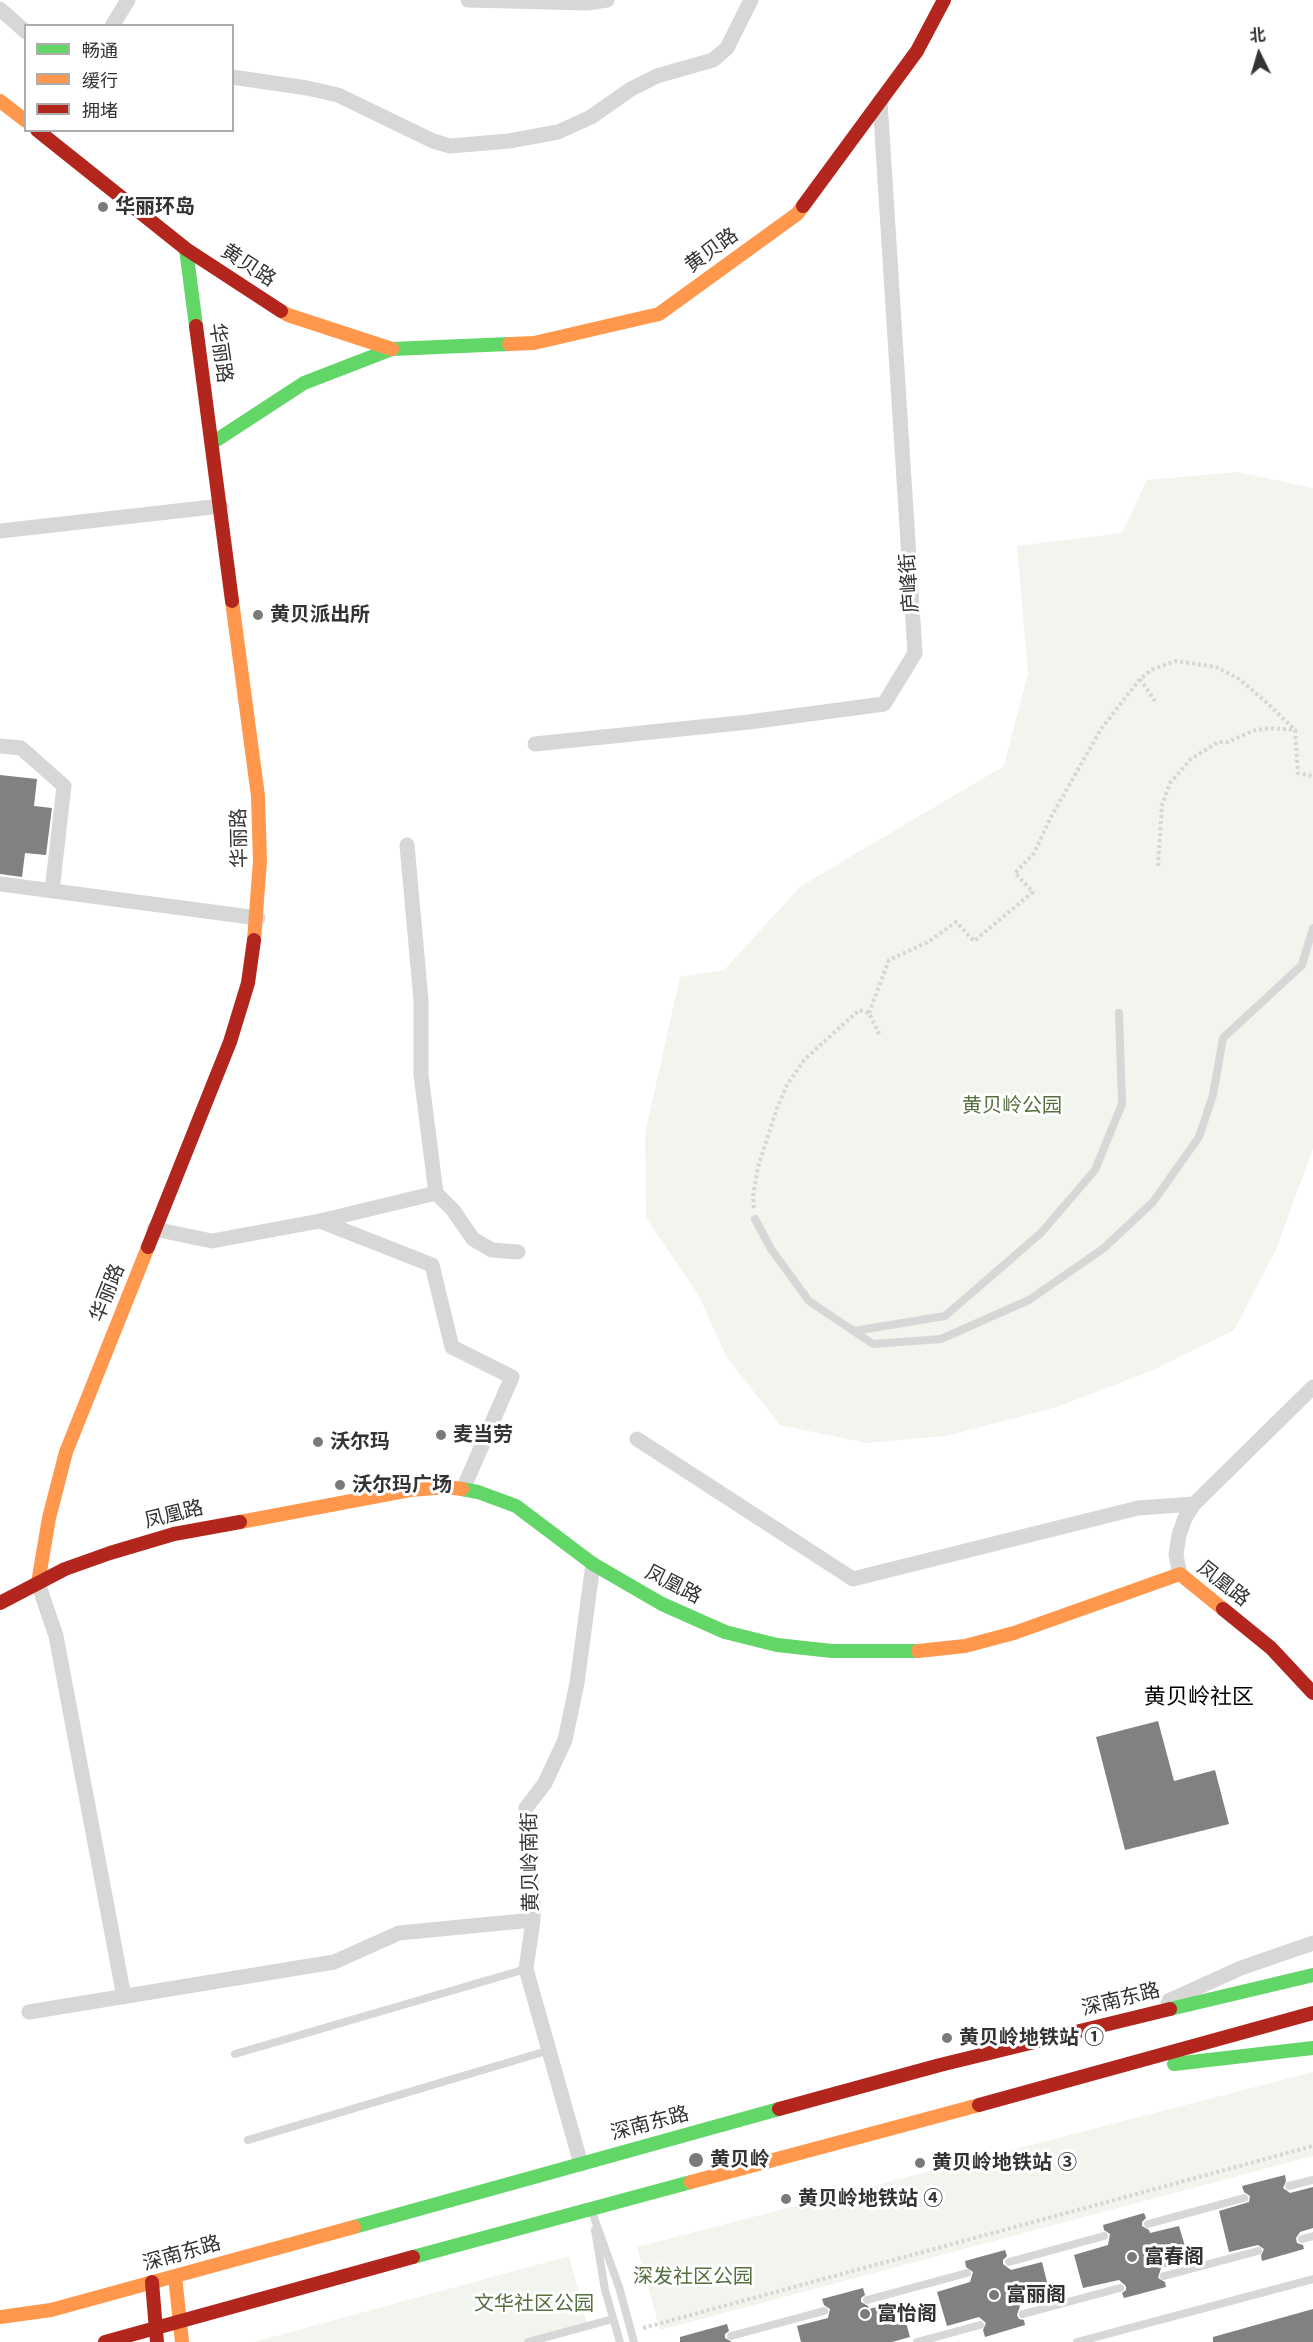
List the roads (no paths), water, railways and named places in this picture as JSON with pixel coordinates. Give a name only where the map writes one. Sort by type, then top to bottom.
[{"type":"street","points":[[113,24],[128,0]]},
{"type":"street","points":[[468,0],[587,3],[607,0]]},
{"type":"street","points":[[234,77],[338,95],[433,141],[450,146],[509,141],[558,132],[591,117],[631,89],[657,76],[712,60],[727,48],[751,0]]},
{"type":"street","name":"黄贝路","points":[[212,443],[304,383],[392,349],[534,343],[659,314],[797,214],[917,51],[944,0]]},
{"type":"street","points":[[0,9],[24,30]]},
{"type":"street","points":[[0,101],[24,119]]},
{"type":"street","name":"庐峰街","points":[[535,744],[749,722],[884,704],[915,653],[880,101]]},
{"type":"street","points":[[40,132],[186,249]]},
{"type":"street","name":"黄贝路","points":[[186,249],[288,315],[392,349]]},
{"type":"street","name":"华丽路","points":[[38,1582],[49,1518],[66,1452],[238,1020],[248,983],[258,918],[261,861],[258,796],[186,249]]},
{"type":"street","points":[[0,531],[221,506]]},
{"type":"street","points":[[0,746],[21,748],[63,786],[52,891]]},
{"type":"street","points":[[407,845],[422,999],[421,1075],[436,1192],[453,1210],[473,1239],[492,1250],[518,1252]]},
{"type":"street","points":[[0,884],[258,918]]},
{"type":"street","points":[[154,1228],[212,1241],[320,1221],[436,1192]]},
{"type":"street","points":[[320,1221],[432,1265],[452,1347],[512,1377],[463,1489]]},
{"type":"street","points":[[1180,1575],[1176,1555],[1179,1535],[1185,1518],[1194,1504],[1313,1387]]},
{"type":"street","points":[[637,1439],[853,1579],[1138,1508],[1194,1504]]},
{"type":"street","name":"凤凰路","points":[[0,1603],[38,1582],[91,1559],[193,1530],[410,1490],[447,1487],[491,1496],[516,1506],[593,1564],[662,1604],[725,1632],[777,1645],[832,1651],[905,1652],[965,1646],[1014,1633],[1180,1575],[1271,1648],[1313,1693]]},
{"type":"street","name":"黄贝岭南街","points":[[580,2164],[526,1969],[533,1920],[526,1808],[545,1782],[566,1740],[577,1683],[593,1564]]},
{"type":"street","points":[[38,1582],[56,1635],[124,1997]]},
{"type":"street","points":[[29,2012],[334,1962],[399,1933],[533,1920]]},
{"type":"street","points":[[1135,2016],[1241,1968],[1313,1943]]},
{"type":"street","name":"深南东路","points":[[0,2317],[59,2308],[940,2065],[1313,1973]]},
{"type":"street","points":[[105,2342],[157,2335],[180,2322],[591,2208],[1095,2074],[1313,2013]]},
{"type":"street","points":[[1095,2074],[1313,2048]]},
{"type":"street","points":[[175,2276],[182,2342]]},
{"type":"street","points":[[152,2282],[157,2335]]},
{"type":"lane","points":[[755,1218],[771,1249],[809,1301],[873,1344],[941,1339],[1029,1300],[1104,1248],[1153,1202],[1199,1137],[1214,1095],[1223,1038],[1302,965],[1313,928]]},
{"type":"lane","points":[[854,1331],[945,1316],[1041,1233],[1095,1170],[1122,1104],[1119,1013]]},
{"type":"lane","points":[[235,2054],[526,1969]]},
{"type":"lane","points":[[248,2140],[549,2050]]},
{"type":"lane","points":[[1289,2186],[1313,2180]]},
{"type":"lane","points":[[1148,2224],[1244,2199]]},
{"type":"lane","points":[[591,2208],[606,2290],[620,2342]]},
{"type":"lane","points":[[591,2208],[619,2287],[634,2342]]},
{"type":"lane","points":[[1009,2262],[1104,2236]]},
{"type":"lane","points":[[1302,2239],[1313,2236]]},
{"type":"lane","points":[[1164,2276],[1258,2251]]},
{"type":"lane","points":[[867,2300],[967,2273]]},
{"type":"lane","points":[[1077,2342],[1313,2279]]},
{"type":"lane","points":[[1023,2314],[1120,2288]]},
{"type":"lane","points":[[731,2336],[824,2312]]},
{"type":"lane","points":[[528,2342],[614,2319]]},
{"type":"lane","points":[[917,2342],[980,2325]]},
{"type":"place","name":"华丽环岛","points":[[103,207]]},
{"type":"place","name":"黄贝派出所","points":[[258,615]]},
{"type":"place","name":"麦当劳","points":[[441,1435]]},
{"type":"place","name":"沃尔玛","points":[[318,1442]]},
{"type":"place","name":"沃尔玛广场","points":[[340,1485]]},
{"type":"place","name":"黄贝岭地铁站 ①","points":[[947,2038]]},
{"type":"place","name":"黄贝岭","points":[[696,2160]]},
{"type":"place","name":"黄贝岭地铁站 ③","points":[[920,2163]]},
{"type":"place","name":"黄贝岭地铁站 ④","points":[[786,2199]]},
{"type":"place","name":"富春阁","points":[[1132,2257]]},
{"type":"place","name":"富丽阁","points":[[994,2295]]},
{"type":"place","name":"富怡阁","points":[[865,2314]]},
{"type":"district","name":"黄贝岭社区","points":[[1199,1698]]},
{"type":"park label","name":"黄贝岭公园","points":[[1012,1106]]},
{"type":"park label","name":"深发社区公园","points":[[693,2277]]},
{"type":"park label","name":"文华社区公园","points":[[534,2304]]}]
